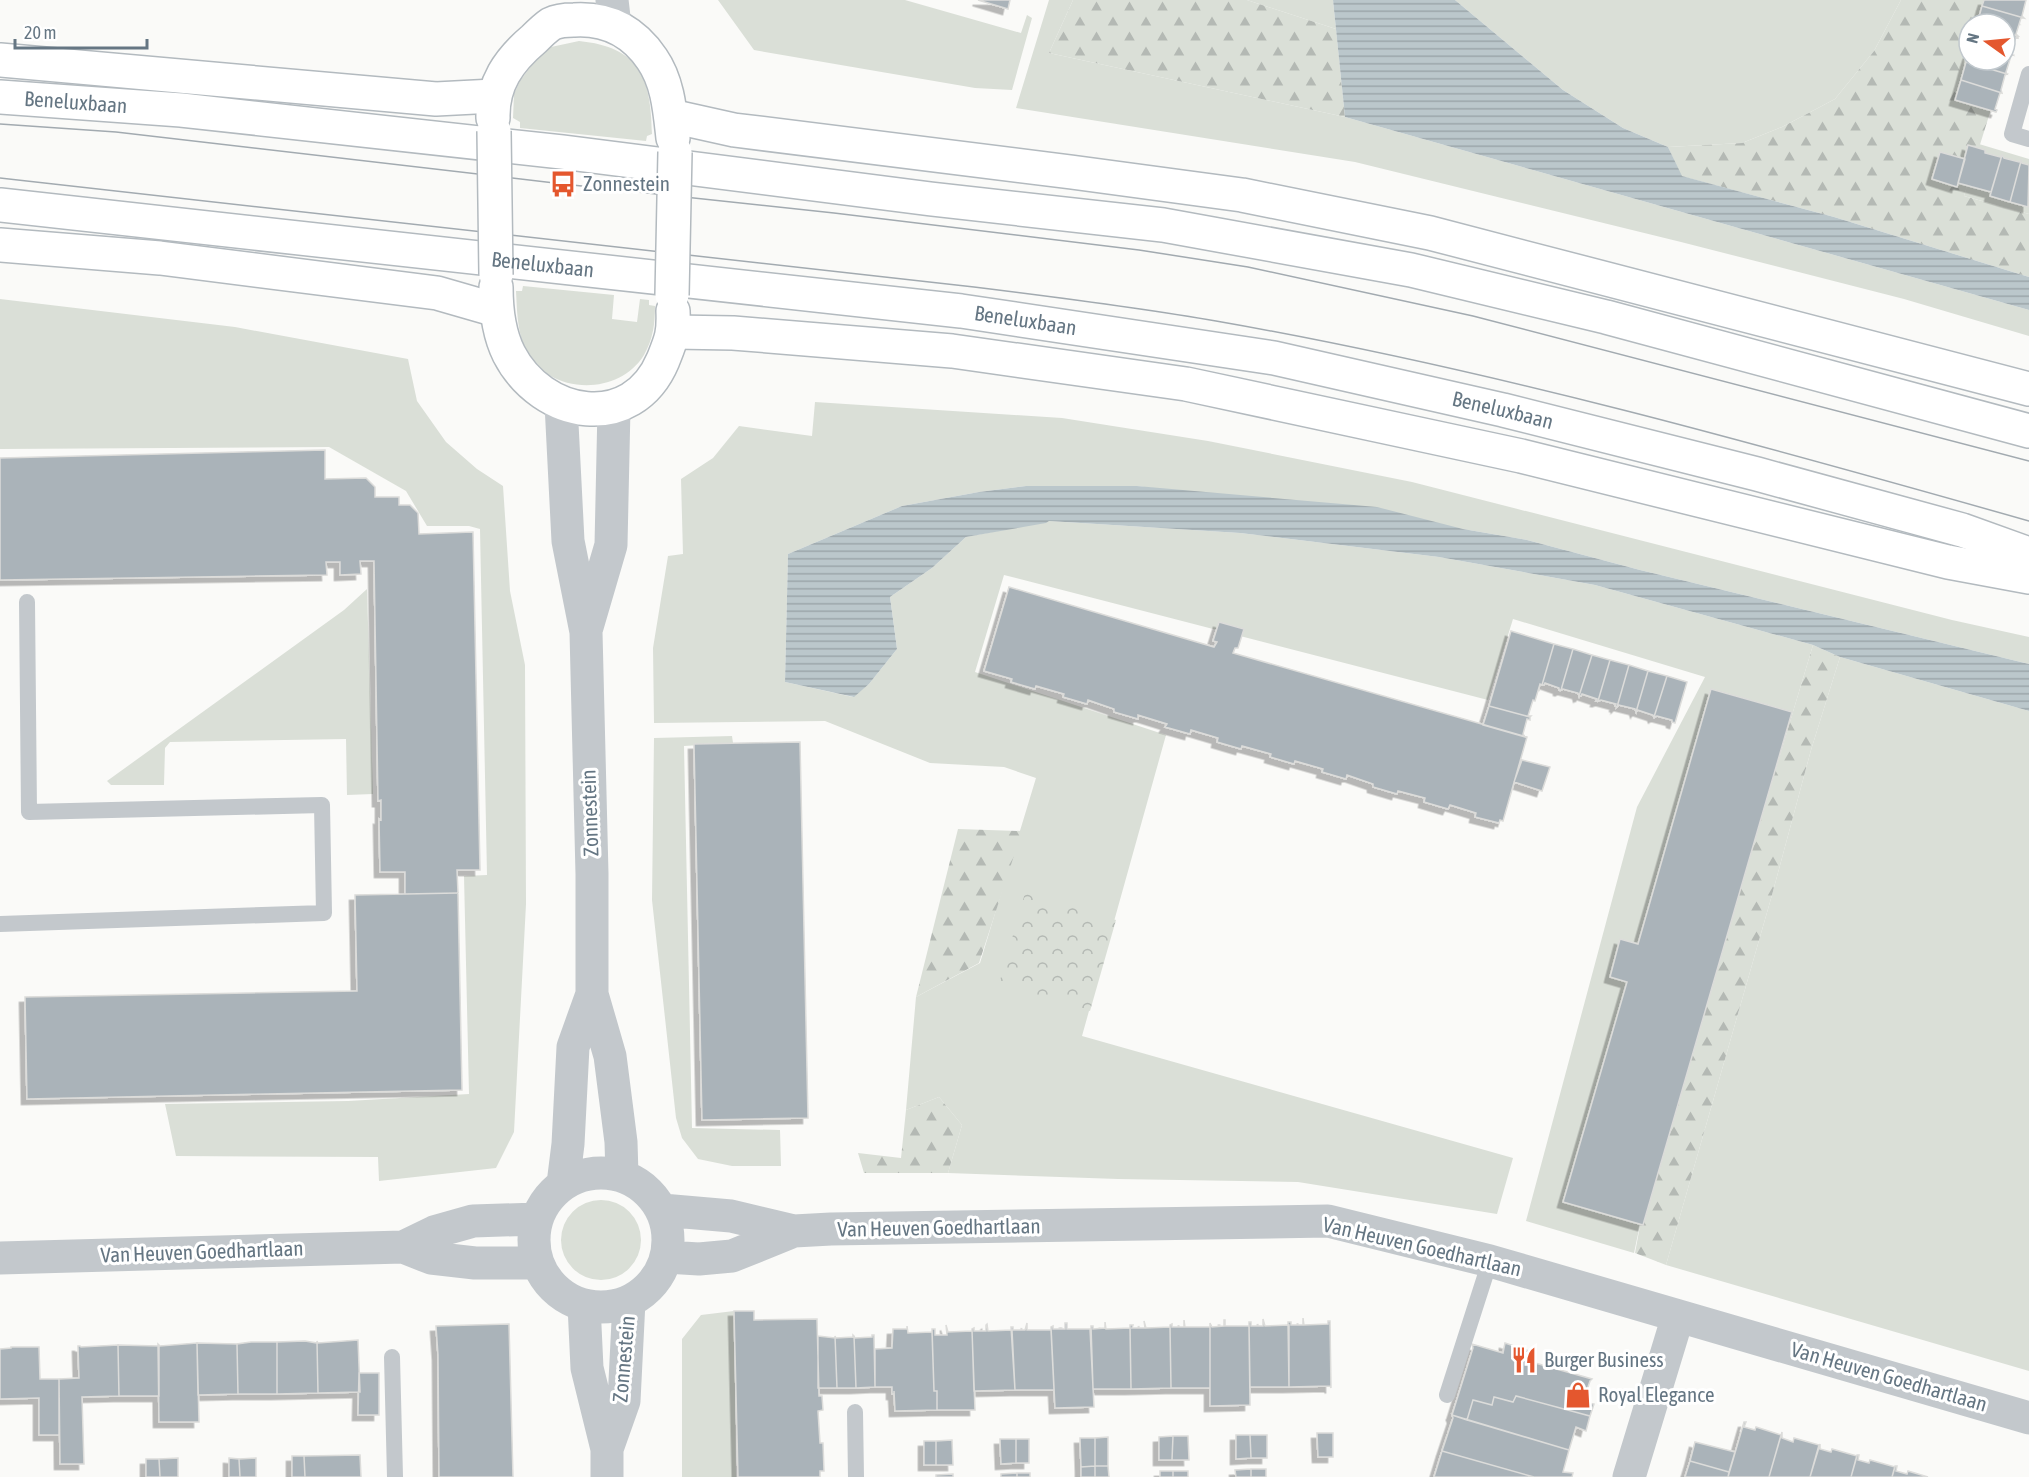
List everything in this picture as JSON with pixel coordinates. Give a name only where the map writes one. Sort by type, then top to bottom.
[{"type":"main road","points":[[553,12],[570,20],[593,19],[613,13],[653,60],[665,87],[675,152],[672,295],[674,333],[657,374],[636,397],[614,408],[593,409],[561,404],[540,392],[523,375],[508,353],[496,310],[494,96],[503,72],[553,12]]},
{"type":"main road","name":"Beneluxbaan","points":[[0,60],[436,99],[494,96]]},
{"type":"main road","name":"Beneluxbaan","points":[[0,97],[181,110],[562,152],[931,199],[1163,225],[1422,273],[1605,317],[2029,431]]},
{"type":"main road","points":[[670,116],[734,130],[1242,195],[1419,231],[2029,389]]},
{"type":"main road","name":"Beneluxbaan","points":[[0,205],[961,311],[1274,358],[1503,410],[1756,474],[1962,530],[2029,554]]},
{"type":"main road","points":[[0,245],[160,258],[437,293],[496,310]]},
{"type":"main road","points":[[674,333],[733,333],[952,351],[1186,384],[1521,456],[1948,562],[2029,578]]},
{"type":"street","name":"Zonnestein","points":[[561,404],[568,541],[585,632],[592,874],[592,994],[610,1056],[621,1142],[622,1175]]},
{"type":"street","name":"Zonnestein","points":[[585,632],[611,545],[614,408]]},
{"type":"street","name":"Zonnestein","points":[[563,1184],[568,1144],[573,1047],[592,994]]},
{"type":"street","points":[[592,1173],[622,1175],[638,1183],[652,1195],[662,1210],[668,1232],[666,1257],[652,1284],[629,1302],[607,1307],[584,1305],[564,1296],[547,1282],[537,1263],[533,1241],[537,1219],[547,1199],[563,1184],[592,1173]]},
{"type":"street","name":"Van Heuven Goedhartlaan","points":[[662,1210],[731,1216],[794,1231],[1328,1221],[1490,1261],[2029,1418]]},
{"type":"street","name":"Van Heuven Goedhartlaan","points":[[403,1247],[434,1232],[473,1221],[537,1219]]},
{"type":"street","name":"Van Heuven Goedhartlaan","points":[[666,1257],[699,1259],[732,1256],[794,1231]]},
{"type":"street","name":"Van Heuven Goedhartlaan","points":[[0,1258],[403,1247],[431,1258],[464,1262],[537,1263]]},
{"type":"street","name":"Zonnestein","points":[[607,1463],[624,1401],[629,1302]]},
{"type":"street","name":"Zonnestein","points":[[584,1305],[587,1368],[607,1463]]},
{"type":"street","points":[[1629,1477],[1678,1316]]},
{"type":"lane","points":[[2029,75],[2012,134],[2029,139]]},
{"type":"lane","points":[[0,924],[324,913],[322,805],[29,812],[27,602]]},
{"type":"lane","points":[[1447,1395],[1490,1261]]},
{"type":"lane","points":[[392,1357],[395,1477]]},
{"type":"lane","points":[[855,1412],[856,1477]]},
{"type":"green space","points":[[718,0],[905,0],[1021,33],[1027,15],[1032,18],[1012,90],[975,88],[754,50]]},
{"type":"green space","points":[[1049,0],[1073,0],[1049,53],[1345,117],[2029,310],[2029,336],[1904,299],[1355,162],[1016,108]]},
{"type":"green space","points":[[1073,0],[1247,0],[1336,29],[1345,117],[1049,53]]},
{"type":"green space","points":[[1247,0],[1333,0],[1336,29]]},
{"type":"green space","points":[[1455,0],[1901,0],[1874,51],[1835,99],[1782,127],[1742,143],[1668,147],[1623,128],[1563,90]]},
{"type":"green space","points":[[1901,0],[2025,0],[2017,26],[2017,12],[1957,12],[1957,72],[2003,72],[1964,196],[2029,214],[2029,277],[1834,217],[1681,176],[1668,147],[1742,143],[1782,127],[1835,99],[1874,51]]},
{"type":"green space","points":[[579,41],[600,44],[616,50],[629,58],[638,69],[645,82],[651,114],[652,134],[647,136],[646,141],[520,128],[520,122],[513,118],[514,94],[520,81],[539,55],[551,47]]},
{"type":"green space","points":[[1979,144],[2029,159],[2029,214],[1964,196]]},
{"type":"green space","points":[[523,286],[614,295],[612,319],[637,322],[640,299],[649,300],[649,305],[655,306],[655,319],[644,355],[632,369],[617,379],[599,384],[581,385],[563,382],[547,374],[534,362],[522,339],[516,291],[522,291]]},
{"type":"green space","points":[[0,299],[235,327],[408,359],[417,401],[446,442],[477,469],[503,486],[510,591],[525,665],[526,904],[514,1132],[496,1168],[379,1181],[378,1157],[176,1156],[165,1104],[348,1101],[469,1094],[464,876],[487,875],[480,529],[469,526],[427,526],[406,491],[329,447],[0,449]]},
{"type":"green space","points":[[815,402],[1062,418],[1208,441],[1412,482],[1952,620],[2029,637],[2029,664],[1640,570],[1527,540],[1463,529],[1137,486],[1026,486],[902,506],[788,554],[785,682],[853,697],[869,684],[897,649],[890,597],[932,568],[966,537],[1049,521],[1240,533],[1439,557],[1595,585],[1813,645],[1642,1215],[1634,1253],[1526,1221],[1637,807],[1705,677],[1513,619],[1488,700],[1004,575],[975,672],[1166,735],[1082,1036],[1513,1158],[1497,1214],[1298,1182],[948,1173],[962,1125],[939,1097],[906,1110],[916,997],[980,963],[1036,778],[1004,767],[930,763],[825,721],[654,723],[653,648],[668,556],[683,554],[681,479],[713,458],[739,426],[812,436]]},
{"type":"green space","points":[[367,589],[373,794],[347,795],[346,739],[170,742],[165,748],[164,785],[111,785],[107,781],[344,610]]},
{"type":"green space","points":[[1813,645],[1840,657],[1811,750],[1666,1265],[1635,1253],[1642,1215]]},
{"type":"green space","points":[[1840,657],[2029,711],[2029,1371],[1666,1265],[1811,750]]},
{"type":"green space","points":[[732,736],[733,743],[684,746],[692,1128],[780,1130],[781,1166],[732,1166],[698,1159],[682,1138],[676,1118],[652,900],[654,738]]},
{"type":"green space","points":[[958,829],[1022,831],[979,963],[916,997]]},
{"type":"green space","points":[[1025,893],[1116,920],[1090,1011],[999,984]]},
{"type":"green space","points":[[939,1097],[962,1125],[948,1173],[864,1173],[858,1153],[901,1158],[906,1110]]},
{"type":"green space","points":[[593,1200],[609,1200],[630,1211],[641,1232],[641,1248],[630,1269],[609,1280],[593,1280],[579,1274],[567,1262],[561,1248],[561,1232],[567,1218],[579,1206]]},
{"type":"green space","points":[[734,1311],[736,1477],[682,1477],[682,1339],[701,1315]]},
{"type":"shaded area","points":[[1333,0],[1455,0],[1563,90],[1623,128],[1668,147],[1682,176],[1834,217],[2029,277],[2029,310],[1345,117]]},
{"type":"shaded area","points":[[1026,486],[1137,486],[1377,507],[1463,529],[1527,540],[1640,570],[2029,664],[2029,711],[1840,657],[1813,645],[1595,585],[1439,557],[1240,533],[1049,521],[966,537],[932,568],[890,597],[897,649],[869,684],[854,697],[785,682],[788,554],[902,506]]},
{"type":"building","points":[[978,0],[1010,0],[1008,9]]},
{"type":"building","points":[[1984,0],[2026,0],[2022,16],[2024,18],[2017,16],[2017,12],[2003,12],[1982,6]]},
{"type":"building","points":[[1982,6],[2003,12],[1980,12]]},
{"type":"building","points":[[2017,16],[2024,18],[2021,18],[2017,31]]},
{"type":"building","points":[[1963,72],[2007,74],[2002,93],[1961,80]]},
{"type":"building","points":[[1961,80],[2002,93],[2000,93],[1996,112],[1955,100]]},
{"type":"building","points":[[1968,145],[1985,150],[1985,153],[2000,157],[2002,155],[1991,192],[1958,183]]},
{"type":"building","points":[[1940,152],[1965,159],[1957,187],[1932,179]]},
{"type":"building","points":[[2002,155],[2004,158],[2021,161],[2010,202],[1990,196]]},
{"type":"building","points":[[2021,161],[2029,165],[2028,207],[2010,202]]},
{"type":"building","points":[[325,450],[325,479],[366,478],[375,487],[375,497],[399,497],[399,505],[410,505],[418,513],[419,534],[473,532],[480,870],[457,870],[458,893],[405,894],[405,872],[380,872],[381,800],[378,801],[374,561],[360,561],[361,574],[340,575],[340,562],[326,562],[327,575],[0,580],[0,458]]},
{"type":"building","points":[[1009,587],[1214,647],[1217,642],[1213,641],[1219,622],[1244,629],[1238,648],[1235,648],[1233,653],[1527,737],[1503,821],[1500,820],[1499,823],[1475,817],[1476,813],[1450,805],[1448,809],[1424,802],[1425,798],[1398,791],[1397,794],[1373,787],[1373,784],[1347,775],[1346,779],[1322,772],[1323,769],[1270,757],[1271,754],[1242,746],[1241,749],[1217,742],[1218,738],[1191,730],[1190,734],[1165,727],[1167,724],[1138,715],[1138,719],[1114,712],[1114,709],[1088,700],[1087,704],[1063,697],[1064,694],[1036,686],[1035,689],[984,671]]},
{"type":"building","points":[[1511,631],[1554,644],[1542,685],[1540,684],[1535,701],[1533,700],[1528,716],[1530,717],[1489,706]]},
{"type":"building","points":[[1554,644],[1573,649],[1561,690],[1545,683],[1542,685]]},
{"type":"building","points":[[1573,649],[1592,655],[1579,696],[1578,693],[1561,690]]},
{"type":"building","points":[[1592,655],[1610,660],[1598,701],[1582,694],[1579,696]]},
{"type":"building","points":[[1610,660],[1629,665],[1617,707],[1616,704],[1598,701]]},
{"type":"building","points":[[1629,665],[1648,671],[1636,712],[1635,709],[1619,705],[1617,707]]},
{"type":"building","points":[[1648,671],[1667,676],[1654,717],[1638,710],[1636,712]]},
{"type":"building","points":[[1667,676],[1687,682],[1675,723],[1672,720],[1654,717]]},
{"type":"building","points":[[1711,689],[1792,712],[1643,1225],[1563,1202],[1627,982],[1610,977],[1620,939],[1638,944]]},
{"type":"building","points":[[1489,706],[1530,717],[1530,720],[1527,719],[1523,734],[1525,737],[1483,725]]},
{"type":"building","points":[[800,742],[808,1118],[702,1120],[694,744]]},
{"type":"building","points":[[1522,760],[1550,767],[1542,791],[1514,782]]},
{"type":"building","points":[[458,893],[462,1090],[27,1099],[25,997],[357,991],[355,895]]},
{"type":"building","points":[[734,1311],[754,1311],[754,1320],[817,1319],[819,1396],[822,1396],[823,1410],[818,1411],[824,1471],[820,1471],[820,1477],[738,1477]]},
{"type":"building","points":[[1303,1318],[1304,1325],[1328,1324],[1330,1321],[1331,1388],[1330,1386],[1289,1387],[1288,1322],[1291,1322],[1291,1325],[1303,1325]]},
{"type":"building","points":[[1263,1319],[1265,1326],[1289,1325],[1289,1387],[1250,1387],[1249,1322],[1251,1326],[1263,1326]]},
{"type":"building","points":[[1184,1320],[1185,1327],[1210,1327],[1210,1388],[1171,1388],[1170,1325],[1184,1327]]},
{"type":"building","points":[[1224,1320],[1225,1326],[1249,1326],[1250,1405],[1210,1406],[1210,1323],[1212,1327],[1224,1326]]},
{"type":"building","points":[[1144,1321],[1146,1328],[1170,1327],[1171,1388],[1131,1389],[1130,1325],[1133,1325],[1132,1328],[1145,1328]]},
{"type":"building","points":[[1105,1322],[1106,1329],[1130,1328],[1131,1389],[1093,1389],[1091,1326],[1093,1329],[1105,1328]]},
{"type":"building","points":[[1027,1323],[1027,1330],[1051,1330],[1054,1390],[1015,1390],[1011,1327],[1013,1330],[1025,1330]]},
{"type":"building","points":[[1065,1323],[1067,1323],[1067,1329],[1090,1329],[1094,1407],[1055,1408],[1051,1327],[1065,1329]]},
{"type":"building","points":[[509,1324],[513,1477],[439,1477],[436,1326]]},
{"type":"building","points":[[987,1324],[988,1331],[1012,1330],[1015,1390],[974,1391],[972,1329],[986,1331]]},
{"type":"building","points":[[946,1325],[948,1332],[972,1331],[975,1410],[937,1410],[937,1391],[934,1391],[932,1329],[935,1329],[935,1335],[947,1335]]},
{"type":"building","points":[[907,1326],[908,1333],[932,1332],[937,1410],[895,1411],[892,1387],[875,1387],[875,1349],[892,1348],[893,1329],[907,1329]]},
{"type":"building","points":[[853,1335],[856,1388],[837,1388],[835,1336],[836,1338],[853,1337]]},
{"type":"building","points":[[874,1335],[875,1387],[856,1388],[854,1336],[855,1338],[872,1337]]},
{"type":"building","points":[[818,1336],[835,1338],[835,1336],[837,1388],[818,1388]]},
{"type":"building","points":[[358,1340],[360,1392],[318,1393],[317,1341],[318,1343]]},
{"type":"building","points":[[317,1341],[318,1393],[277,1394],[277,1342],[317,1343]]},
{"type":"building","points":[[277,1342],[277,1394],[238,1394],[237,1344]]},
{"type":"building","points":[[197,1343],[237,1344],[238,1394],[198,1395]]},
{"type":"building","points":[[197,1343],[199,1422],[159,1422],[158,1344],[160,1346]]},
{"type":"building","points":[[1505,1343],[1532,1352],[1528,1361],[1592,1379],[1583,1402],[1594,1404],[1590,1416],[1516,1396],[1513,1402],[1494,1397],[1492,1405],[1473,1400],[1467,1420],[1452,1415],[1473,1348],[1472,1344],[1503,1353]]},
{"type":"building","points":[[118,1345],[119,1396],[82,1397],[84,1464],[60,1464],[59,1379],[79,1378],[78,1346]]},
{"type":"building","points":[[118,1345],[159,1346],[159,1396],[119,1396]]},
{"type":"building","points":[[39,1347],[40,1379],[59,1379],[59,1435],[39,1435],[39,1398],[0,1399],[0,1349]]},
{"type":"building","points":[[359,1373],[379,1373],[379,1415],[358,1415]]},
{"type":"building","points":[[1516,1396],[1590,1416],[1586,1431],[1576,1427],[1569,1450],[1467,1420],[1473,1400],[1492,1405],[1494,1397],[1513,1402]]},
{"type":"building","points":[[1452,1415],[1569,1450],[1563,1472],[1573,1473],[1572,1477],[1534,1477],[1442,1451]]},
{"type":"building","points":[[1744,1422],[1746,1422],[1744,1427],[1755,1430],[1756,1427],[1781,1435],[1769,1477],[1728,1477]]},
{"type":"building","points":[[1782,1432],[1782,1438],[1793,1442],[1794,1438],[1819,1445],[1810,1477],[1769,1477]]},
{"type":"building","points":[[1317,1433],[1333,1433],[1333,1457],[1318,1457]]},
{"type":"building","points":[[1236,1435],[1250,1435],[1251,1458],[1236,1459]]},
{"type":"building","points":[[1250,1435],[1267,1435],[1267,1458],[1251,1458]]},
{"type":"building","points":[[1173,1436],[1172,1460],[1159,1460],[1159,1437]]},
{"type":"building","points":[[1173,1436],[1188,1436],[1189,1460],[1172,1460]]},
{"type":"building","points":[[1108,1437],[1108,1466],[1095,1466],[1095,1438]]},
{"type":"building","points":[[1080,1438],[1095,1438],[1095,1466],[1081,1467]]},
{"type":"building","points":[[1000,1439],[1016,1439],[1016,1463],[1001,1464]]},
{"type":"building","points":[[1016,1439],[1029,1439],[1029,1463],[1016,1463]]},
{"type":"building","points":[[952,1440],[953,1465],[936,1465],[936,1441]]},
{"type":"building","points":[[924,1441],[936,1441],[936,1465],[924,1465]]},
{"type":"building","points":[[1695,1442],[1735,1452],[1729,1472],[1690,1461]]},
{"type":"building","points":[[1820,1444],[1820,1449],[1831,1452],[1832,1449],[1857,1456],[1851,1477],[1810,1477]]},
{"type":"building","points":[[1442,1451],[1534,1477],[1434,1477]]},
{"type":"building","points":[[360,1455],[361,1477],[305,1477],[304,1456]]},
{"type":"building","points":[[1857,1455],[1859,1455],[1858,1460],[1869,1463],[1870,1460],[1895,1467],[1892,1477],[1851,1477]]},
{"type":"building","points":[[292,1456],[304,1456],[305,1477],[292,1477]]},
{"type":"building","points":[[178,1458],[178,1477],[160,1477],[159,1459]]},
{"type":"building","points":[[229,1458],[239,1459],[240,1477],[229,1477]]},
{"type":"building","points":[[256,1458],[256,1477],[240,1477],[239,1459]]},
{"type":"building","points":[[146,1459],[159,1459],[160,1477],[146,1477]]},
{"type":"building","points":[[1690,1461],[1729,1472],[1728,1477],[1685,1477]]},
{"type":"building","points":[[1095,1466],[1095,1477],[1081,1477],[1081,1467]]},
{"type":"building","points":[[1095,1466],[1108,1466],[1109,1477],[1095,1477]]},
{"type":"building","points":[[1895,1466],[1897,1466],[1896,1471],[1907,1474],[1908,1471],[1928,1477],[1892,1477]]},
{"type":"building","points":[[1251,1469],[1251,1477],[1236,1477],[1235,1470]]},
{"type":"building","points":[[1251,1469],[1266,1469],[1266,1477],[1251,1477]]},
{"type":"building","points":[[1160,1471],[1173,1471],[1173,1477],[1160,1477]]},
{"type":"building","points":[[1173,1471],[1188,1471],[1188,1477],[1173,1477]]},
{"type":"building","points":[[1017,1473],[1030,1473],[1030,1477],[1017,1477]]},
{"type":"building","points":[[1017,1473],[1017,1477],[1001,1477],[1001,1474]]},
{"type":"building","points":[[953,1474],[953,1477],[936,1477],[936,1475]]},
{"type":"tram line","points":[[0,124],[116,132],[834,213],[1139,250],[1248,267],[1473,316],[2029,461]]},
{"type":"tram line","points":[[0,178],[974,287],[1216,321],[1421,362],[1625,410],[2029,521]]},
{"type":"place","name":"Zonnestein","points":[[563,184]]},
{"type":"place","name":"Burger Business","points":[[1524,1360]]},
{"type":"place","name":"Royal Elegance","points":[[1578,1395]]}]
